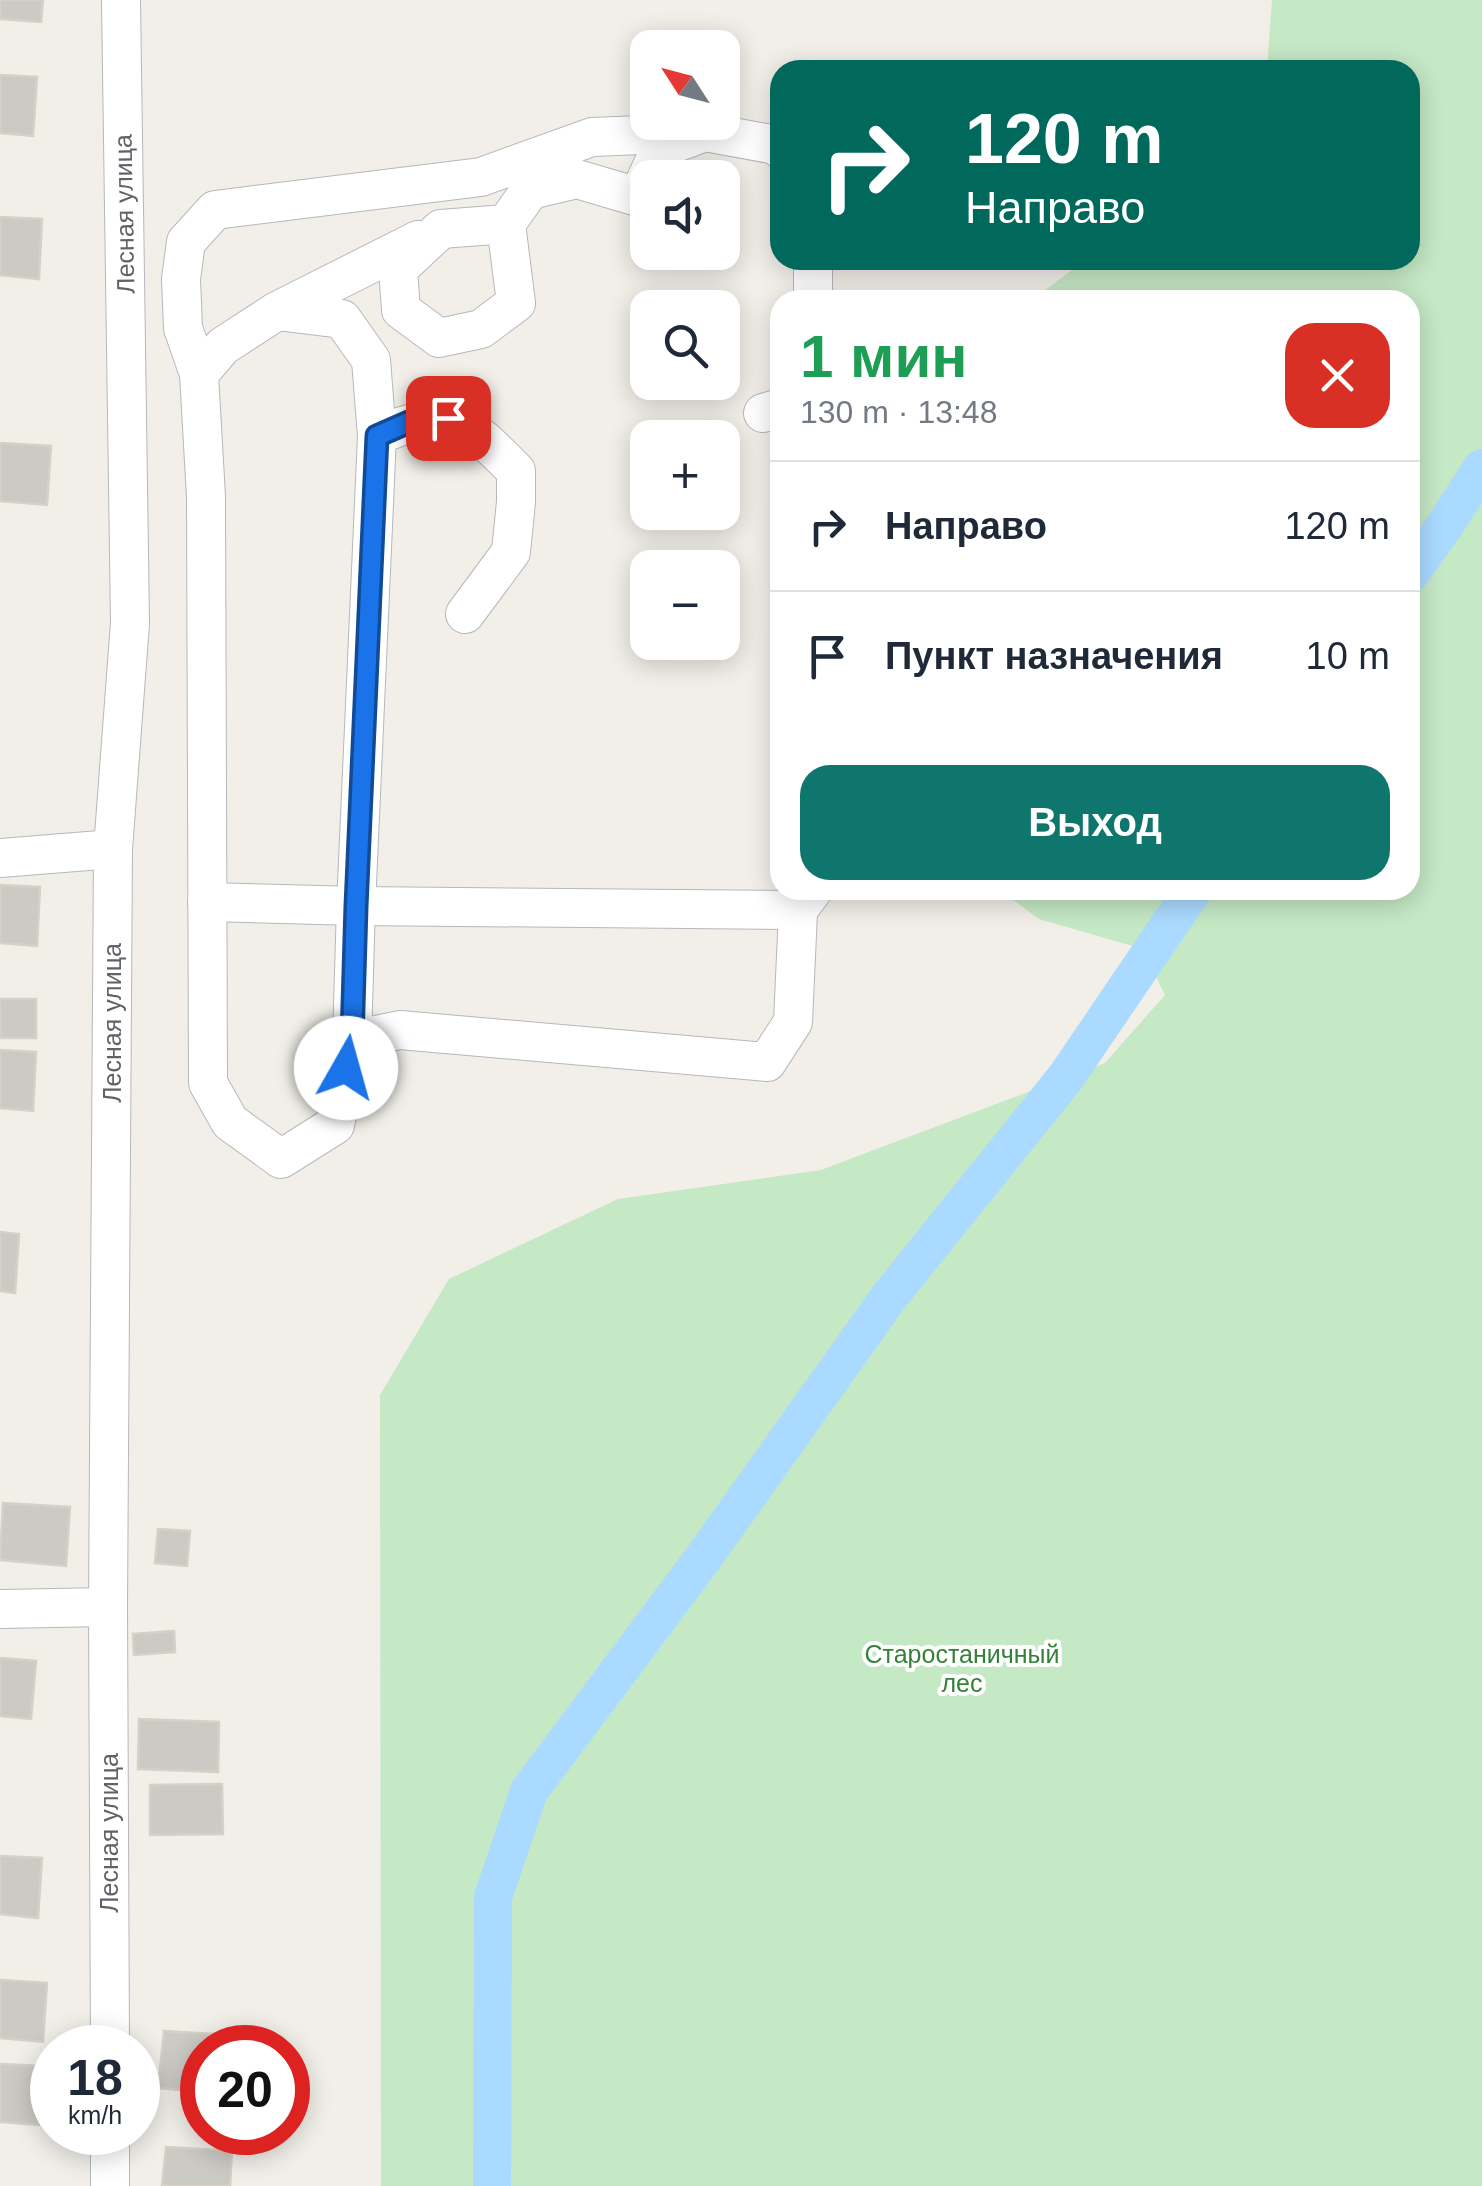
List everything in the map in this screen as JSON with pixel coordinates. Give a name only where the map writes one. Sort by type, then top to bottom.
[{"type":"street","name":"Лесная улица","points":[[110,2025],[113,849],[130,624],[120,0]]},
{"type":"street","points":[[277,311],[342,320],[372,360],[377,436],[352,1040],[336,1125],[281,1160],[230,1122],[208,1083],[206,497],[199,374],[183,328],[181,279],[186,242],[215,210],[481,178],[592,137],[630,135]]},
{"type":"street","points":[[740,138],[770,144]]},
{"type":"street","points":[[441,229],[398,269],[401,310],[439,338],[481,329],[516,303],[506,224],[530,190],[577,179],[638,197],[660,149],[683,140]]},
{"type":"street","points":[[199,374],[223,346],[277,311],[441,229],[506,224]]},
{"type":"street","points":[[377,436],[409,422],[448,418],[479,433],[516,471],[511,552],[465,614]]},
{"type":"street","points":[[0,858],[113,849]]},
{"type":"street","points":[[206,902],[356,906],[770,898]]},
{"type":"street","points":[[352,1040],[400,1030],[767,1062],[794,1022],[803,900]]},
{"type":"street","points":[[0,1609],[108,1607]]},
{"type":"street","points":[[110,2155],[110,2186]]},
{"type":"green space","name":"Старостаничный лес","points":[[1272,0],[1482,0],[1482,2186],[381,2186],[380,1395],[449,1279],[618,1199],[821,1170],[1105,1063],[1165,995],[1143,949],[1039,919],[1013,900],[1420,900],[1420,290],[1045,290],[1072,270],[1420,270],[1420,60],[1268,60]]},
{"type":"building","points":[[0,0],[43,0],[41,22],[0,19]]},
{"type":"building","points":[[0,75],[37,77],[33,136],[0,133]]},
{"type":"building","points":[[0,217],[42,219],[39,279],[0,275]]},
{"type":"building","points":[[0,443],[51,446],[47,505],[0,501]]},
{"type":"building","points":[[0,885],[40,887],[37,946],[0,943]]},
{"type":"building","points":[[0,999],[36,999],[36,1038],[0,1038]]},
{"type":"building","points":[[0,1050],[36,1052],[33,1111],[0,1108]]},
{"type":"building","points":[[0,1232],[19,1234],[15,1293],[0,1291]]},
{"type":"building","points":[[3,1503],[70,1507],[66,1566],[0,1560]]},
{"type":"building","points":[[158,1529],[190,1531],[187,1566],[155,1563]]},
{"type":"building","points":[[174,1631],[175,1652],[134,1655],[133,1634]]},
{"type":"building","points":[[0,1658],[36,1661],[31,1719],[0,1716]]},
{"type":"building","points":[[139,1719],[219,1722],[218,1772],[138,1769]]},
{"type":"building","points":[[222,1784],[223,1834],[150,1835],[150,1785]]},
{"type":"building","points":[[0,1856],[42,1858],[38,1918],[0,1914]]},
{"type":"building","points":[[0,1980],[47,1983],[44,2025],[30,2025],[30,2041],[0,2038]]},
{"type":"building","points":[[164,2031],[180,2032],[180,2090],[160,2088]]},
{"type":"building","points":[[0,2064],[30,2065],[30,2124],[0,2122]]},
{"type":"building","points":[[166,2147],[180,2148],[180,2155],[232,2155],[230,2186],[162,2186]]},
{"type":"waterway","points":[[1420,560],[1482,468]]},
{"type":"waterway","points":[[492,2186],[493,1897],[529,1791],[704,1557],[889,1297],[1066,1077],[1186,900]]},
{"type":"route","points":[[346,1068],[352,1040],[377,436],[409,422],[448,418]]}]
